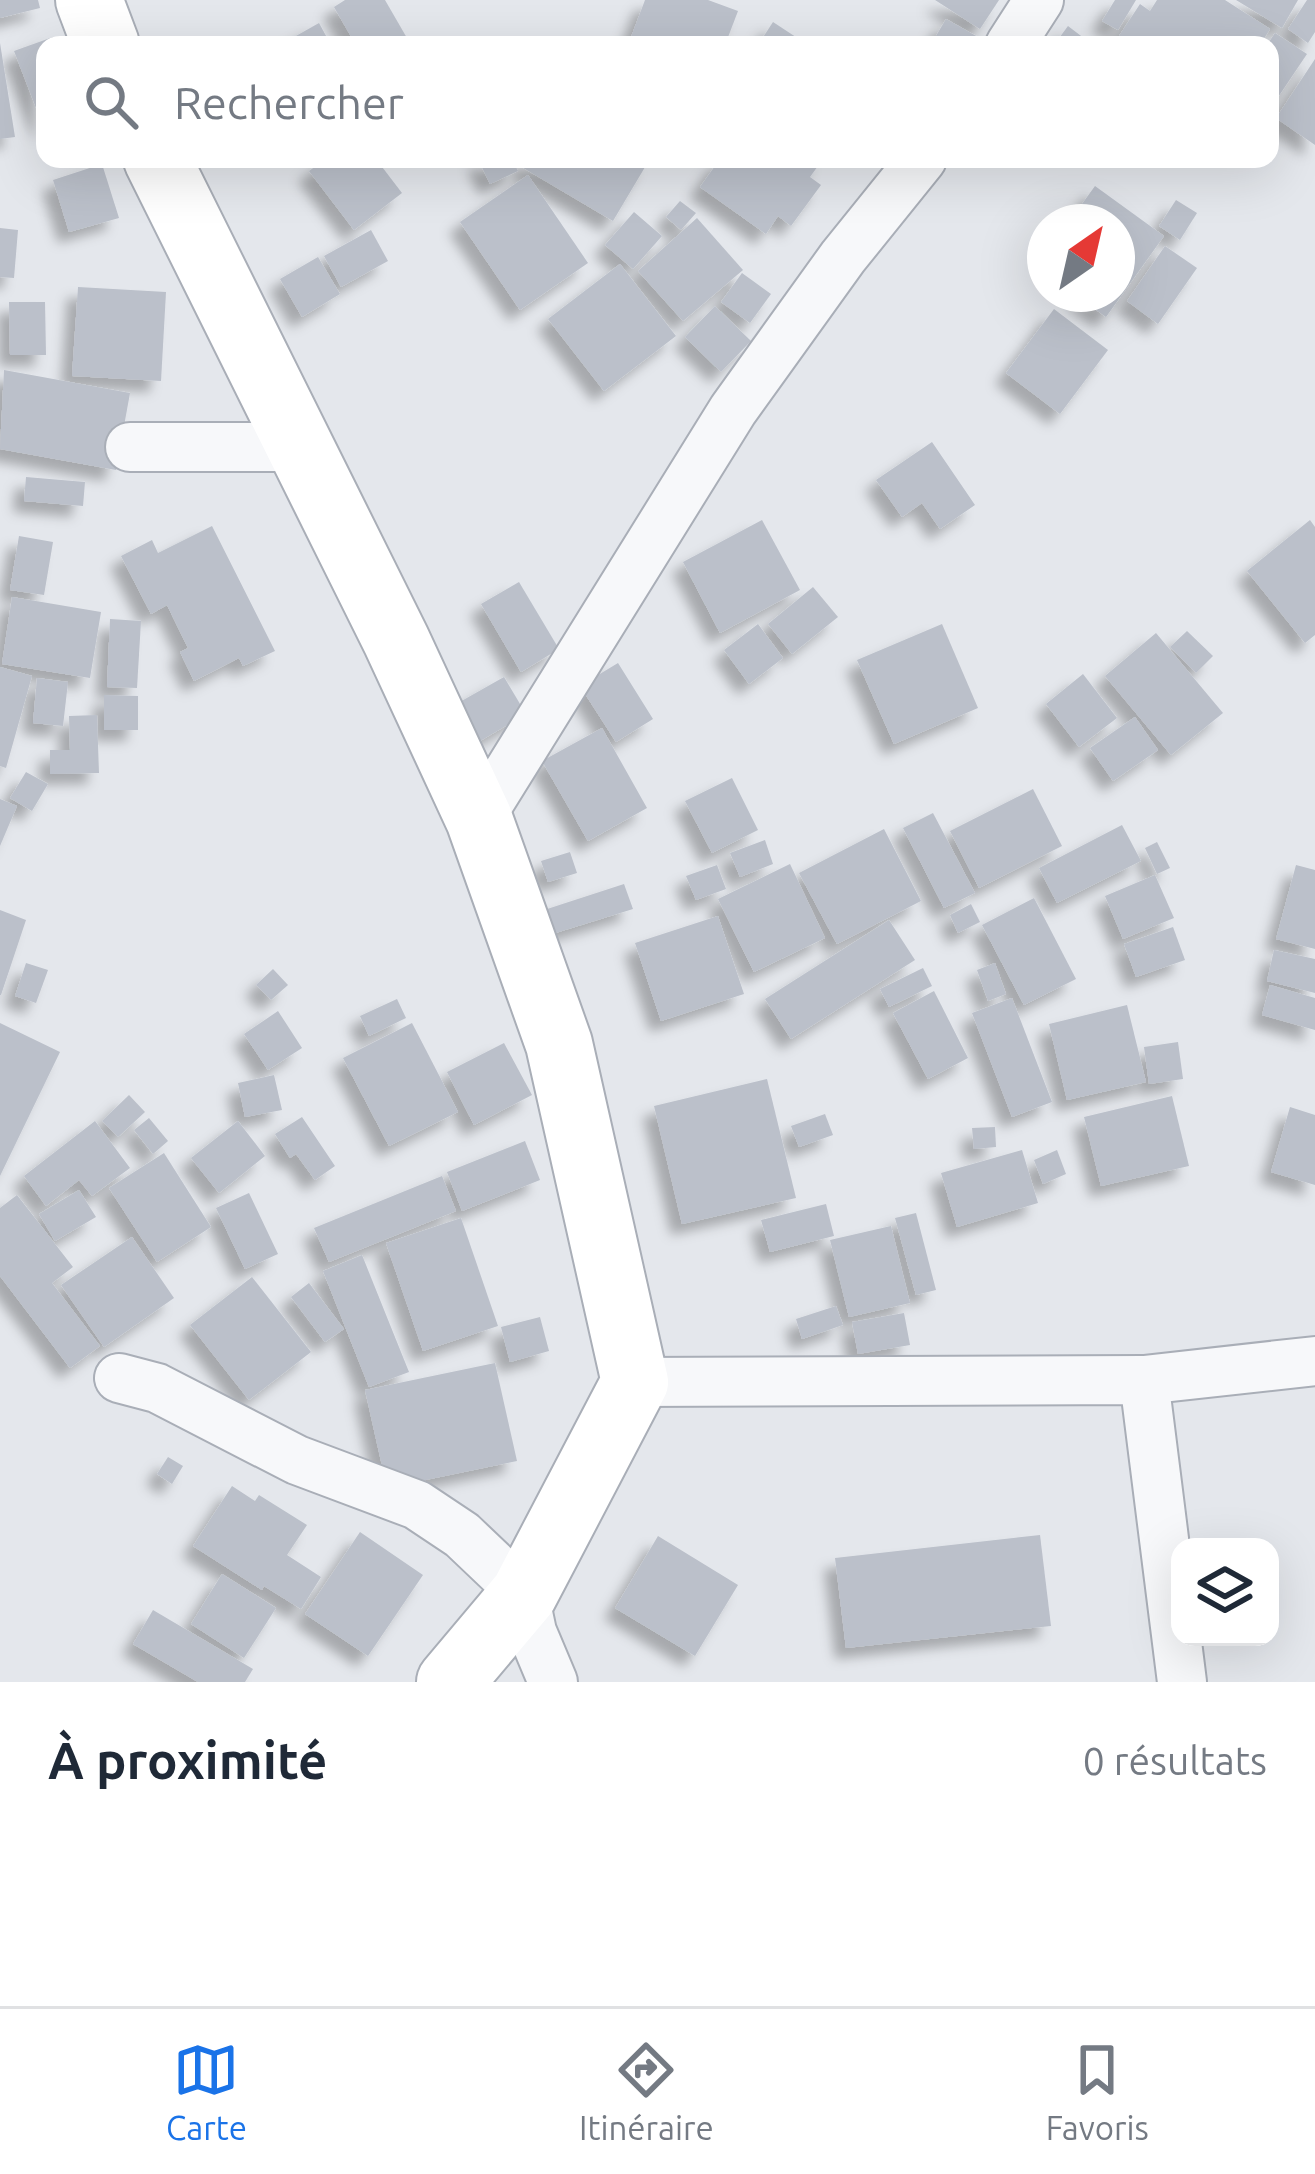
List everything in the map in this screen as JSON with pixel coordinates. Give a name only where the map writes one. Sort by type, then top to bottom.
[{"type":"street","points":[[89,0],[103,36]]},
{"type":"street","points":[[1016,36],[1039,0]]},
{"type":"street","points":[[161,168],[396,640],[479,819],[559,1045],[635,1382],[524,1594],[451,1682]]},
{"type":"street","points":[[479,819],[733,410],[843,257],[915,168]]},
{"type":"street","points":[[130,447],[299,447]]},
{"type":"street","points":[[635,1382],[1144,1380],[1315,1361]]},
{"type":"street","points":[[118,1378],[157,1388],[297,1460],[417,1505],[462,1535],[524,1594],[532,1632],[553,1682]]},
{"type":"street","points":[[1144,1380],[1182,1682]]},
{"type":"building","points":[[0,0],[38,0],[40,8],[0,18]]},
{"type":"building","points":[[345,0],[385,0],[406,36],[351,36],[334,7]]},
{"type":"building","points":[[645,0],[708,0],[738,11],[728,36],[631,36]]},
{"type":"building","points":[[935,0],[999,0],[980,29]]},
{"type":"building","points":[[1115,0],[1136,0],[1118,30],[1102,21]]},
{"type":"building","points":[[1157,0],[1225,0],[1270,29],[1266,36],[1119,36],[1140,4],[1150,11]]},
{"type":"building","points":[[1236,0],[1298,0],[1282,28]]},
{"type":"building","points":[[1307,0],[1315,0],[1315,32],[1308,43],[1288,29]]},
{"type":"building","points":[[946,19],[976,36],[936,36]]},
{"type":"building","points":[[773,22],[794,36],[764,36]]},
{"type":"building","points":[[319,23],[326,36],[296,36]]},
{"type":"building","points":[[1068,26],[1081,36],[1061,36]]},
{"type":"building","points":[[1275,33],[1307,54],[1279,96],[1279,36]]},
{"type":"building","points":[[0,43],[15,137],[0,139]]},
{"type":"building","points":[[36,43],[36,108],[14,51]]},
{"type":"building","points":[[1315,59],[1315,145],[1279,120]]},
{"type":"building","points":[[103,168],[119,218],[69,232],[53,180]]},
{"type":"building","points":[[383,168],[402,193],[354,230],[309,171]]},
{"type":"building","points":[[482,168],[516,168],[518,171],[490,184]]},
{"type":"building","points":[[523,168],[644,168],[613,221]]},
{"type":"building","points":[[714,168],[816,168],[810,177],[821,185],[791,226],[778,216],[766,234],[700,187]]},
{"type":"building","points":[[528,175],[588,263],[520,310],[460,222]]},
{"type":"building","points":[[1095,186],[1120,204],[1082,204]]},
{"type":"building","points":[[1176,200],[1197,213],[1180,240],[1159,226]]},
{"type":"building","points":[[680,201],[696,213],[681,230],[666,217]]},
{"type":"building","points":[[634,212],[662,236],[633,269],[605,245]]},
{"type":"building","points":[[1135,215],[1164,236],[1135,276]]},
{"type":"building","points":[[697,218],[743,270],[683,321],[638,271]]},
{"type":"building","points":[[0,228],[18,230],[14,278],[0,277]]},
{"type":"building","points":[[371,230],[388,261],[341,287],[324,256]]},
{"type":"building","points":[[1165,246],[1197,268],[1158,324],[1135,307],[1135,289]]},
{"type":"building","points":[[318,257],[340,294],[302,317],[280,279]]},
{"type":"building","points":[[620,264],[676,336],[604,391],[548,319]]},
{"type":"building","points":[[742,273],[771,294],[750,323],[721,302]]},
{"type":"building","points":[[78,287],[166,292],[161,381],[72,376]]},
{"type":"building","points":[[9,302],[45,302],[46,355],[10,355]]},
{"type":"building","points":[[715,306],[751,341],[721,372],[685,337]]},
{"type":"building","points":[[1052,312],[1108,350],[1060,414],[1006,373]]},
{"type":"building","points":[[4,370],[130,393],[116,470],[0,449]]},
{"type":"building","points":[[932,442],[975,505],[940,529],[922,503],[902,517],[876,480]]},
{"type":"building","points":[[26,477],[85,482],[83,506],[24,501]]},
{"type":"building","points":[[762,520],[800,590],[720,633],[683,562]]},
{"type":"building","points":[[1310,520],[1315,527],[1315,635],[1305,643],[1247,571]]},
{"type":"building","points":[[212,526],[275,651],[243,666],[239,658],[194,681],[180,652],[188,648],[167,605],[151,614],[121,556],[152,540],[158,553]]},
{"type":"building","points":[[19,536],[53,542],[44,595],[10,590]]},
{"type":"building","points":[[519,582],[559,649],[521,672],[481,604]]},
{"type":"building","points":[[813,587],[838,617],[792,654],[768,624]]},
{"type":"building","points":[[12,597],[101,612],[90,678],[2,664]]},
{"type":"building","points":[[110,619],[141,621],[137,688],[107,687]]},
{"type":"building","points":[[758,624],[783,658],[749,684],[724,650]]},
{"type":"building","points":[[942,624],[978,708],[894,744],[857,660]]},
{"type":"building","points":[[1187,631],[1213,656],[1196,673],[1170,647]]},
{"type":"building","points":[[1156,633],[1223,713],[1171,755],[1105,676]]},
{"type":"building","points":[[618,663],[653,719],[616,742],[580,686]]},
{"type":"building","points":[[0,667],[32,676],[6,768],[0,766]]},
{"type":"building","points":[[1083,674],[1117,718],[1079,747],[1046,704]]},
{"type":"building","points":[[504,677],[526,714],[480,741],[458,703]]},
{"type":"building","points":[[37,678],[68,682],[63,726],[33,723]]},
{"type":"building","points":[[104,695],[138,696],[138,730],[104,730]]},
{"type":"building","points":[[97,715],[99,773],[50,774],[50,750],[70,750],[69,716]]},
{"type":"building","points":[[1135,717],[1158,750],[1113,781],[1090,748]]},
{"type":"building","points":[[602,728],[647,808],[588,841],[542,761]]},
{"type":"building","points":[[26,772],[48,784],[32,811],[10,798]]},
{"type":"building","points":[[732,778],[758,830],[712,853],[685,801]]},
{"type":"building","points":[[1033,789],[1062,846],[979,888],[950,831]]},
{"type":"building","points":[[0,799],[17,806],[0,846]]},
{"type":"building","points":[[933,813],[975,893],[944,908],[903,828]]},
{"type":"building","points":[[1122,825],[1141,861],[1057,903],[1039,868]]},
{"type":"building","points":[[884,829],[921,901],[837,944],[799,873]]},
{"type":"building","points":[[765,840],[773,864],[740,877],[730,853]]},
{"type":"building","points":[[1157,842],[1170,868],[1157,874],[1145,848]]},
{"type":"building","points":[[570,852],[577,873],[548,882],[541,861]]},
{"type":"building","points":[[790,864],[825,938],[754,972],[718,899]]},
{"type":"building","points":[[717,865],[726,889],[696,900],[686,876]]},
{"type":"building","points":[[1296,865],[1315,870],[1315,949],[1276,939]]},
{"type":"building","points":[[1155,875],[1174,918],[1123,939],[1105,896]]},
{"type":"building","points":[[624,884],[633,909],[549,935],[541,911]]},
{"type":"building","points":[[1034,898],[1076,979],[1024,1005],[982,925]]},
{"type":"building","points":[[971,904],[980,922],[958,933],[950,915]]},
{"type":"building","points":[[0,910],[26,920],[1,995],[0,995]]},
{"type":"building","points":[[718,916],[744,994],[661,1021],[635,943]]},
{"type":"building","points":[[889,920],[915,960],[791,1039],[765,999]]},
{"type":"building","points":[[1173,927],[1185,960],[1136,977],[1124,944]]},
{"type":"building","points":[[1274,950],[1315,959],[1315,993],[1267,981]]},
{"type":"building","points":[[26,963],[48,970],[36,1003],[15,996]]},
{"type":"building","points":[[995,963],[1006,994],[988,1001],[977,970]]},
{"type":"building","points":[[923,968],[932,986],[889,1007],[880,989]]},
{"type":"building","points":[[273,969],[288,985],[271,1000],[256,985]]},
{"type":"building","points":[[1270,985],[1315,998],[1315,1030],[1262,1015]]},
{"type":"building","points":[[934,991],[968,1058],[928,1079],[893,1013]]},
{"type":"building","points":[[1012,998],[1052,1102],[1012,1117],[972,1013]]},
{"type":"building","points":[[397,999],[406,1018],[369,1036],[360,1016]]},
{"type":"building","points":[[1127,1005],[1146,1082],[1067,1100],[1049,1024]]},
{"type":"building","points":[[278,1011],[302,1048],[268,1070],[244,1034]]},
{"type":"building","points":[[0,1023],[60,1052],[0,1176]]},
{"type":"building","points":[[412,1023],[458,1112],[389,1146],[343,1058]]},
{"type":"building","points":[[1178,1042],[1183,1079],[1149,1084],[1144,1047]]},
{"type":"building","points":[[504,1043],[532,1095],[474,1125],[447,1072]]},
{"type":"building","points":[[274,1075],[282,1110],[245,1117],[238,1083]]},
{"type":"building","points":[[767,1079],[796,1198],[682,1224],[654,1106]]},
{"type":"building","points":[[129,1095],[145,1112],[118,1137],[102,1121]]},
{"type":"building","points":[[1172,1096],[1189,1166],[1101,1186],[1084,1117]]},
{"type":"building","points":[[1290,1107],[1315,1115],[1315,1185],[1271,1172]]},
{"type":"building","points":[[825,1114],[833,1135],[799,1147],[791,1126]]},
{"type":"building","points":[[302,1117],[335,1166],[315,1180],[296,1154],[290,1158],[275,1134]]},
{"type":"building","points":[[149,1118],[168,1141],[153,1154],[134,1130]]},
{"type":"building","points":[[95,1121],[130,1168],[92,1196],[79,1180],[46,1206],[24,1176]]},
{"type":"building","points":[[238,1121],[265,1156],[219,1193],[191,1158]]},
{"type":"building","points":[[995,1127],[996,1147],[974,1149],[972,1128]]},
{"type":"building","points":[[525,1141],[540,1180],[462,1211],[447,1172]]},
{"type":"building","points":[[1022,1150],[1038,1203],[957,1227],[941,1173]]},
{"type":"building","points":[[1057,1150],[1066,1174],[1043,1184],[1034,1160]]},
{"type":"building","points":[[164,1153],[211,1227],[157,1262],[109,1188]]},
{"type":"building","points":[[442,1176],[456,1211],[329,1262],[314,1228]]},
{"type":"building","points":[[79,1190],[96,1217],[55,1241],[39,1214]]},
{"type":"building","points":[[249,1193],[278,1254],[245,1269],[216,1208]]},
{"type":"building","points":[[17,1195],[73,1267],[52,1283],[100,1346],[70,1368],[0,1276],[0,1208]]},
{"type":"building","points":[[826,1204],[834,1236],[770,1252],[761,1220]]},
{"type":"building","points":[[916,1213],[936,1290],[916,1295],[895,1218]]},
{"type":"building","points":[[461,1218],[498,1326],[423,1351],[386,1243]]},
{"type":"building","points":[[891,1226],[910,1303],[849,1317],[830,1240]]},
{"type":"building","points":[[132,1237],[174,1298],[104,1347],[61,1285]]},
{"type":"building","points":[[362,1255],[409,1372],[369,1387],[323,1271]]},
{"type":"building","points":[[252,1277],[311,1352],[249,1400],[190,1325]]},
{"type":"building","points":[[309,1283],[344,1329],[325,1342],[291,1297]]},
{"type":"building","points":[[836,1306],[843,1325],[802,1339],[796,1319]]},
{"type":"building","points":[[904,1313],[910,1345],[858,1354],[852,1322]]},
{"type":"building","points":[[540,1317],[549,1351],[510,1362],[501,1327]]},
{"type":"building","points":[[495,1363],[517,1461],[387,1488],[365,1390]]},
{"type":"building","points":[[168,1457],[183,1466],[172,1484],[157,1474]]},
{"type":"building","points":[[232,1486],[255,1501],[259,1495],[307,1525],[287,1555],[321,1577],[301,1609],[193,1546]]},
{"type":"building","points":[[360,1532],[423,1575],[368,1656],[305,1614]]},
{"type":"building","points":[[1040,1535],[1051,1626],[846,1648],[835,1558]]},
{"type":"building","points":[[658,1536],[738,1585],[695,1656],[615,1608]]},
{"type":"building","points":[[222,1574],[276,1608],[244,1658],[191,1624]]},
{"type":"building","points":[[153,1610],[253,1669],[245,1682],[198,1682],[133,1644]]}]
